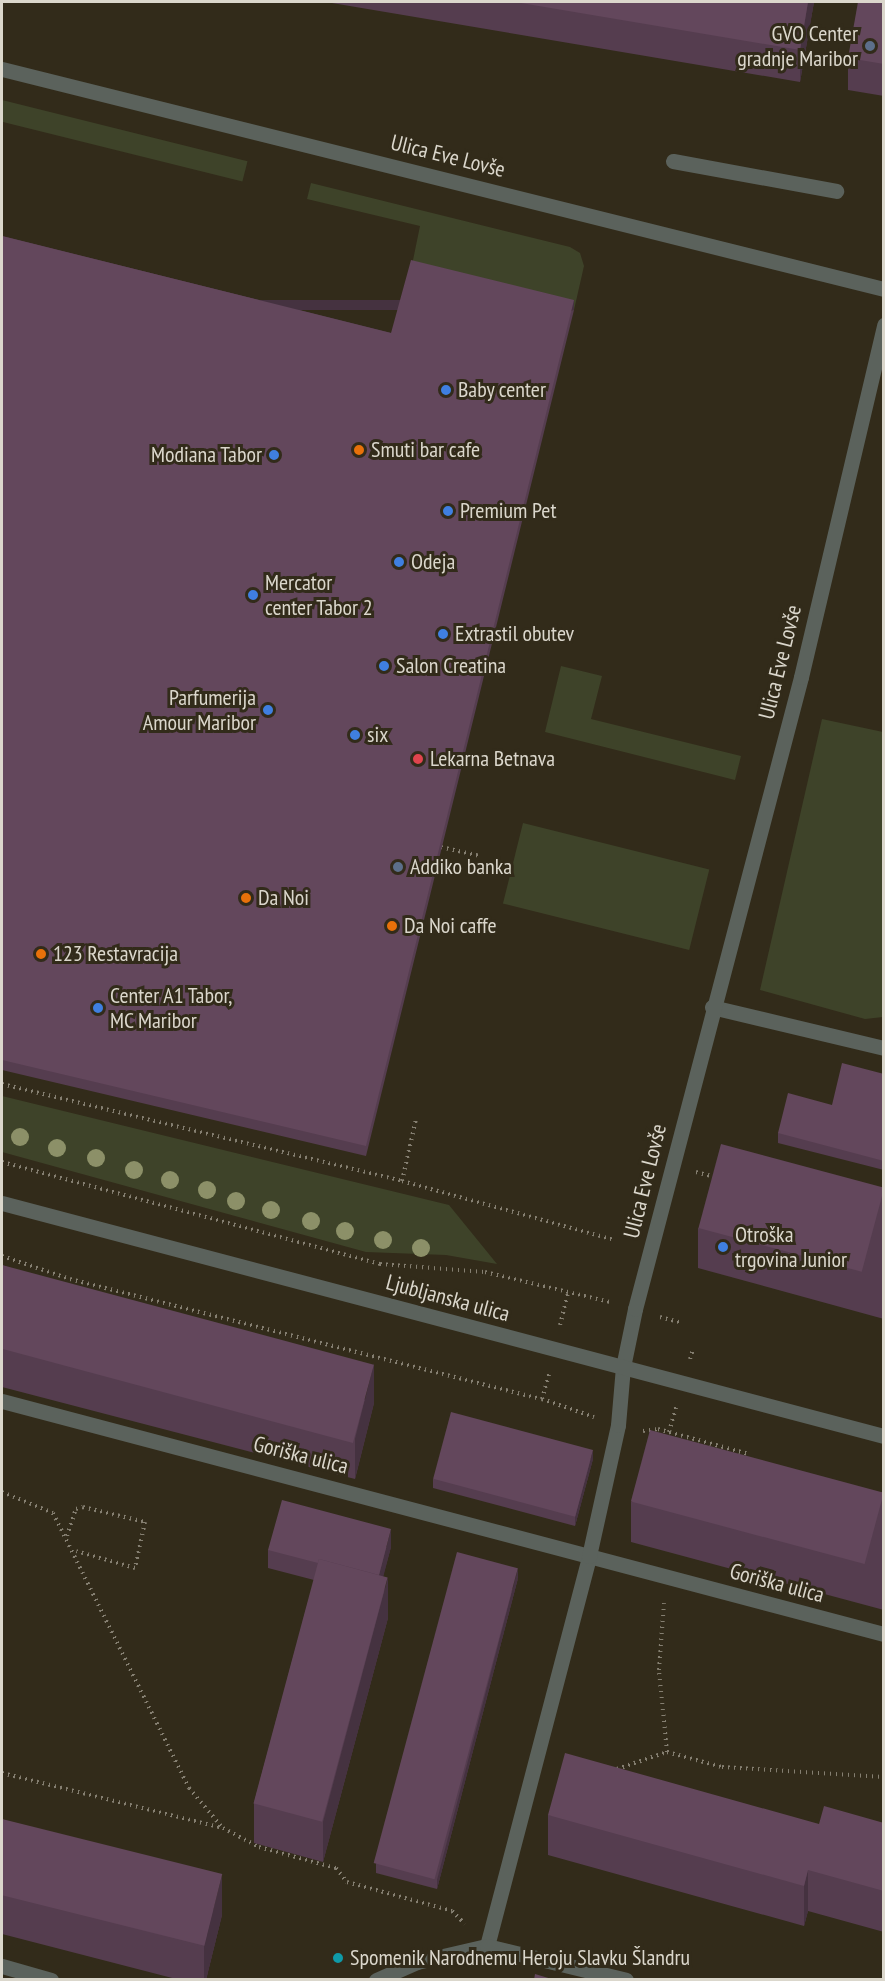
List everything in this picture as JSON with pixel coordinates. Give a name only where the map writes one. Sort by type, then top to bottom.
[{"type":"street","name":"Ulica Eve Lovše","points":[[2,69],[884,289]]},
{"type":"street","points":[[674,161],[836,191]]},
{"type":"street","name":"Ulica Eve Lovše","points":[[623,1367],[635,1309],[712,1007],[801,676],[884,326]]},
{"type":"street","points":[[712,1007],[884,1048]]},
{"type":"street","name":"Ljubljanska ulica","points":[[2,1203],[884,1436]]},
{"type":"street","points":[[487,1946],[589,1557],[618,1425],[623,1367]]},
{"type":"street","name":"Goriška ulica","points":[[2,1401],[884,1634]]},
{"type":"street","points":[[376,1980],[417,1962],[487,1946],[626,1980]]},
{"type":"street","points":[[2,1966],[51,1980]]},
{"type":"path","points":[[441,847],[479,856]]},
{"type":"path","points":[[2,1084],[402,1181],[615,1240]]},
{"type":"path","points":[[402,1181],[416,1119]]},
{"type":"path","points":[[2,1162],[381,1264],[485,1272],[635,1309]]},
{"type":"path","points":[[672,1166],[726,1180]]},
{"type":"path","points":[[2,1256],[70,1279],[542,1399],[588,1412],[598,1420]]},
{"type":"path","points":[[640,1431],[658,1429],[749,1454]]},
{"type":"path","points":[[2,1492],[53,1513],[75,1551],[189,1788],[223,1828]]},
{"type":"path","points":[[66,1536],[76,1509],[82,1507],[146,1522],[135,1568],[75,1551]]},
{"type":"path","points":[[666,1577],[659,1670],[667,1752]]},
{"type":"path","points":[[612,1770],[667,1752],[722,1767],[884,1778]]},
{"type":"path","points":[[2,1773],[223,1828],[259,1847],[336,1868],[347,1882],[452,1911],[487,1946]]},
{"type":"green space","points":[[2,100],[247,161],[242,182],[2,122]]},
{"type":"green space","points":[[311,183],[570,247],[580,253],[584,266],[574,310],[411,270],[420,226],[307,199]]},
{"type":"green space","points":[[561,666],[602,676],[591,719],[741,756],[735,780],[545,732]]},
{"type":"green space","points":[[822,719],[883,732],[883,1017],[865,1019],[760,990]]},
{"type":"green space","points":[[523,823],[709,869],[689,950],[503,904]]},
{"type":"green space","points":[[2,1096],[449,1205],[497,1264],[446,1255],[366,1252],[2,1152]]},
{"type":"building","points":[[515,2],[808,2],[800,50]]},
{"type":"building","points":[[858,2],[884,2],[884,64],[848,58]]},
{"type":"building","name":"Mercator center Tabor 2","points":[[2,236],[391,333],[411,260],[574,300],[366,1146],[2,1060]]},
{"type":"building","points":[[842,1063],[884,1074],[884,1161],[778,1133],[788,1093],[832,1105]]},
{"type":"building","points":[[721,1144],[884,1188],[862,1272],[698,1228]]},
{"type":"building","points":[[2,1265],[374,1365],[353,1443],[2,1349]]},
{"type":"building","points":[[451,1412],[593,1450],[575,1517],[433,1479]]},
{"type":"building","points":[[650,1430],[884,1493],[865,1564],[631,1501]]},
{"type":"building","points":[[282,1500],[391,1529],[379,1575],[319,1559],[318,1563],[268,1550]]},
{"type":"building","points":[[457,1552],[518,1568],[435,1879],[374,1863]]},
{"type":"building","points":[[319,1559],[388,1577],[322,1822],[254,1803]]},
{"type":"building","points":[[565,1753],[819,1824],[824,1806],[884,1823],[884,1891],[808,1870],[804,1886],[548,1815]]},
{"type":"building","points":[[2,1819],[222,1874],[204,1946],[2,1895]]},
{"type":"building","points":[[535,1974],[555,1980],[534,1980]]},
{"type":"place","name":"GVO Center gradnje Maribor","points":[[870,46]]},
{"type":"place","name":"Baby center","points":[[446,390]]},
{"type":"place","name":"Smuti bar cafe","points":[[359,450]]},
{"type":"place","name":"Modiana Tabor","points":[[274,455]]},
{"type":"place","name":"Premium Pet","points":[[448,511]]},
{"type":"place","name":"Odeja","points":[[399,562]]},
{"type":"place","name":"Mercator center Tabor 2","points":[[253,595]]},
{"type":"place","name":"Extrastil obutev","points":[[443,634]]},
{"type":"place","name":"Salon Creatina","points":[[384,666]]},
{"type":"place","name":"Parfumerija Amour Maribor","points":[[268,710]]},
{"type":"place","name":"six","points":[[355,735]]},
{"type":"place","name":"Lekarna Betnava","points":[[418,759]]},
{"type":"place","name":"Addiko banka","points":[[398,867]]},
{"type":"place","name":"Da Noi","points":[[246,898]]},
{"type":"place","name":"Da Noi caffe","points":[[392,926]]},
{"type":"place","name":"123 Restavracija","points":[[41,954]]},
{"type":"place","name":"Center A1 Tabor, MC Maribor","points":[[98,1008]]},
{"type":"place","name":"Otroška trgovina Junior","points":[[723,1247]]},
{"type":"place","name":"Spomenik Narodnemu Heroju Slavku Šlandru","points":[[338,1958]]}]
